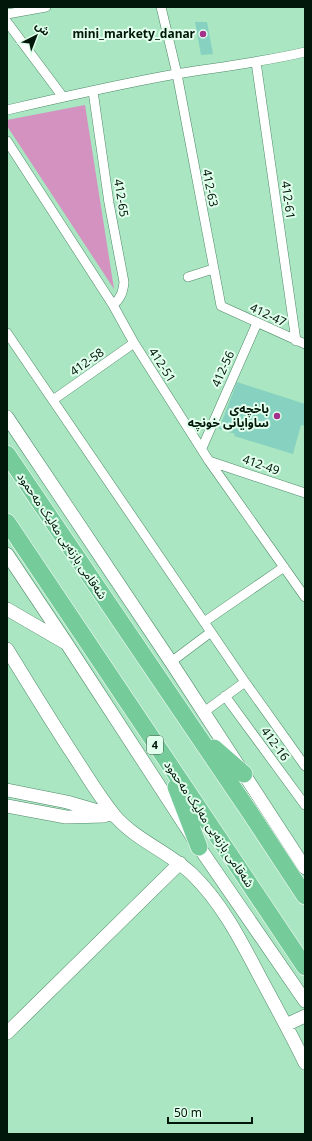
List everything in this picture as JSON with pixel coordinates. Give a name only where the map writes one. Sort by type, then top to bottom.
[{"type":"highway","name":"شەقامی بازنەیی مەلیک مەحمود","points":[[7,454],[249,810],[305,896]]},
{"type":"highway","name":"شەقامی بازنەیی مەلیک مەحمود","points":[[7,522],[305,967]]},
{"type":"highway","points":[[196,733],[244,774]]},
{"type":"highway","points":[[167,763],[199,848]]},
{"type":"main road","points":[[7,408],[18,433]]},
{"type":"main road","points":[[7,417],[204,712],[305,868]]},
{"type":"main road","points":[[7,554],[68,644],[199,848],[305,1001]]},
{"type":"main road","points":[[7,609],[68,644]]},
{"type":"main road","points":[[7,649],[89,779],[115,816],[139,837],[180,864],[192,874],[208,891],[222,910],[236,932],[305,1063]]},
{"type":"main road","points":[[7,790],[67,802],[115,816]]},
{"type":"main road","points":[[66,817],[67,802]]},
{"type":"main road","points":[[7,806],[66,817],[115,816]]},
{"type":"main road","points":[[7,1033],[180,864]]},
{"type":"main road","points":[[286,1025],[305,1016]]},
{"type":"street","points":[[7,14],[46,7]]},
{"type":"street","name":"412-63","points":[[161,7],[176,74],[220,306]]},
{"type":"street","points":[[7,22],[63,97]]},
{"type":"street","points":[[7,110],[93,90],[305,52]]},
{"type":"street","name":"412-61","points":[[256,62],[301,343]]},
{"type":"street","name":"412-65","points":[[93,90],[109,203],[124,282],[119,300],[113,305]]},
{"type":"street","name":"412-51","points":[[7,141],[113,305],[134,343],[209,461],[305,597]]},
{"type":"street","points":[[188,277],[213,269]]},
{"type":"street","name":"412-47","points":[[220,306],[301,343]]},
{"type":"street","name":"412-56","points":[[202,448],[257,323]]},
{"type":"street","points":[[7,333],[245,682],[305,766]]},
{"type":"street","name":"412-58","points":[[52,400],[134,343]]},
{"type":"street","name":"412-49","points":[[209,461],[305,493]]},
{"type":"street","points":[[204,622],[284,567]]},
{"type":"street","points":[[170,662],[211,632]]},
{"type":"street","points":[[204,712],[245,682]]},
{"type":"street","name":"412-16","points":[[225,696],[305,805]]},
{"type":"shaded area","points":[[85,105],[114,289],[7,126],[7,120]]},
{"type":"building","name":"mini_markety_danar","points":[[195,22],[207,22],[213,54],[201,55]]},
{"type":"building","name":"باخچەی ساوایانی خونچە","points":[[237,382],[305,404],[305,426],[301,425],[293,454],[234,436],[235,434],[219,429]]},
{"type":"place","name":"mini_markety_danar","points":[[203,34]]},
{"type":"place","name":"باخچەی ساوایانی خونچە","points":[[277,416]]}]
